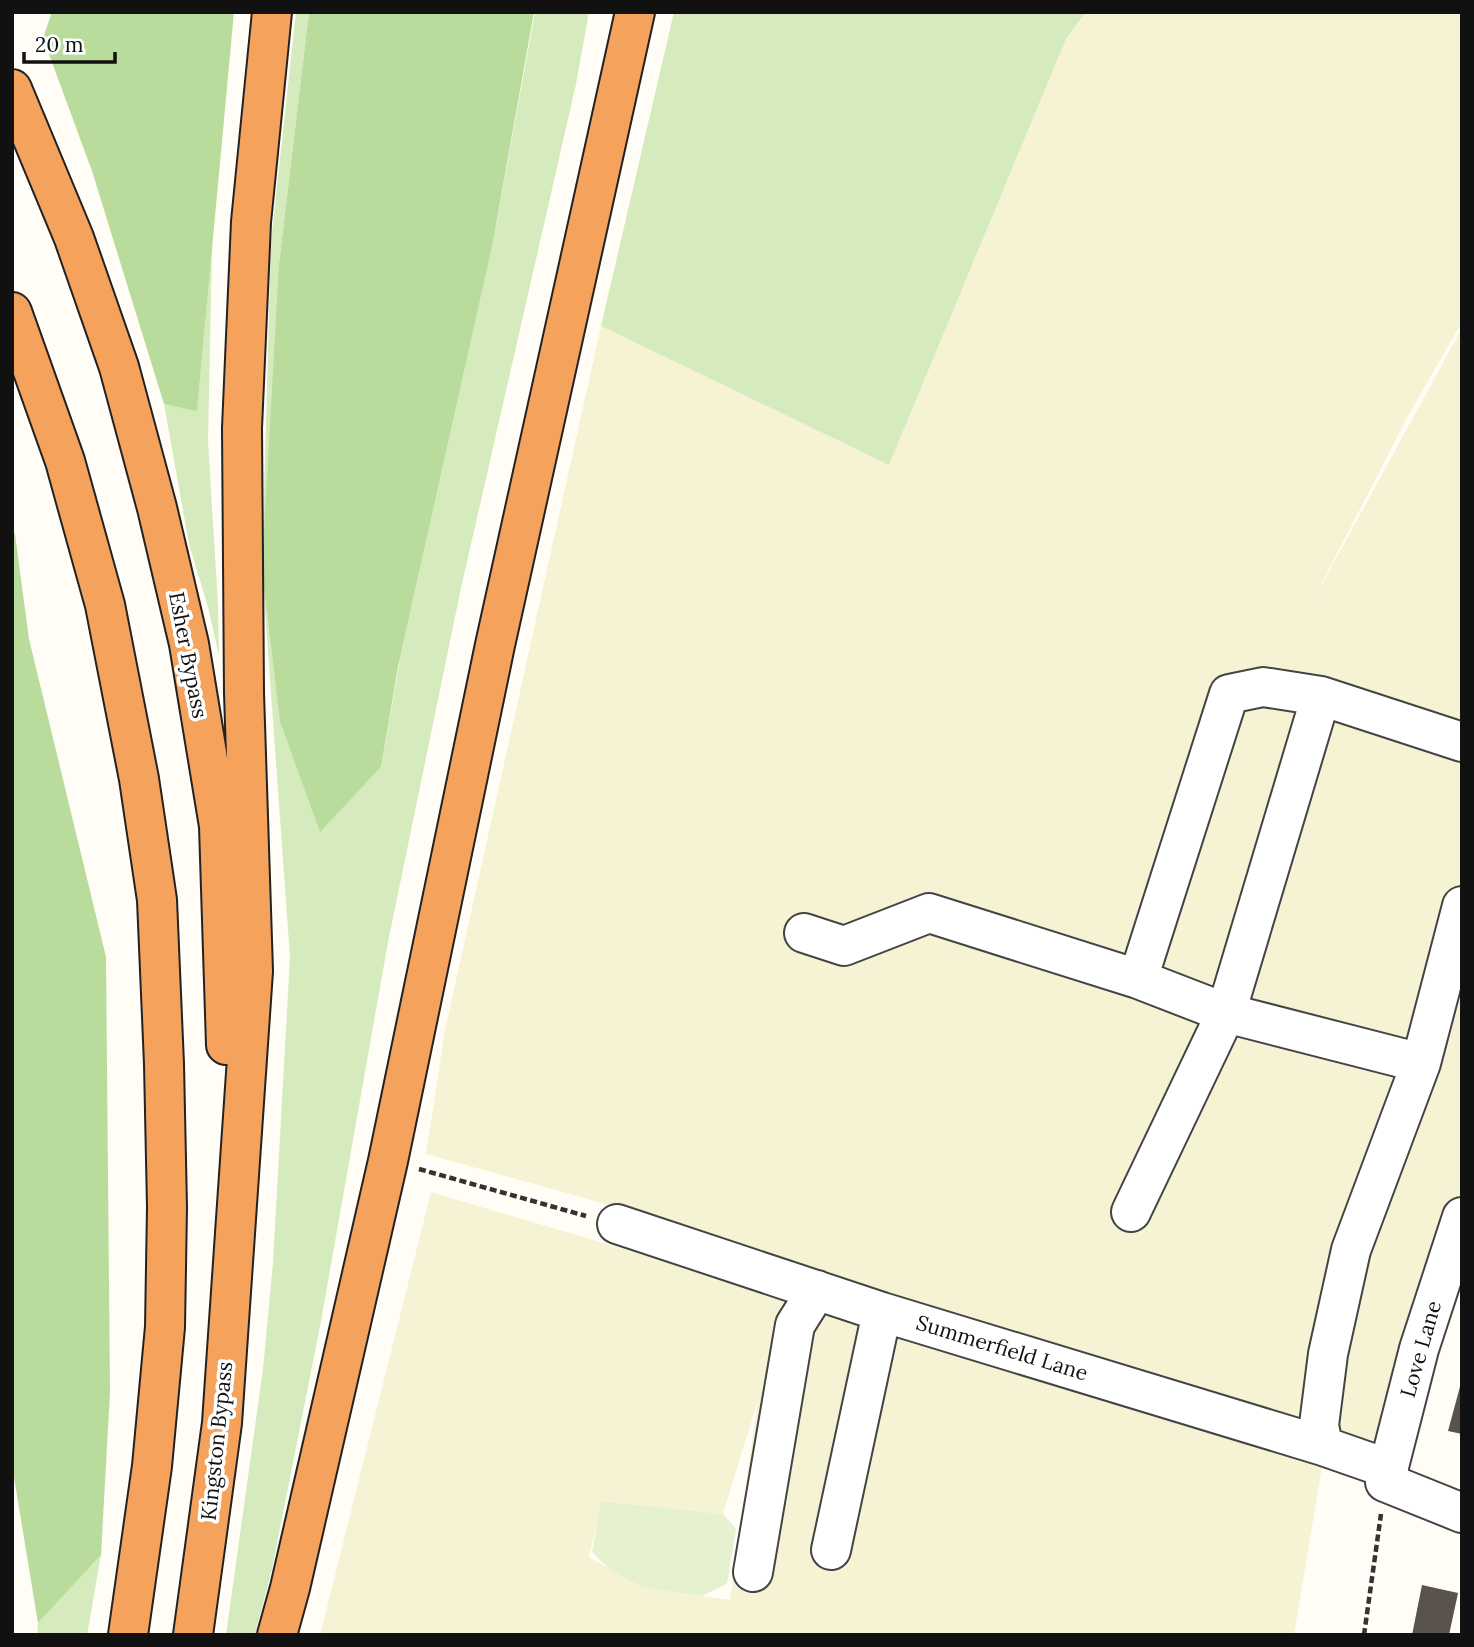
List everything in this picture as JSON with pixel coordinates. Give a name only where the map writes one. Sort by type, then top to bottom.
[{"type":"highway","points":[[233,1247],[253,971],[244,693],[242,428],[251,222],[272,12]]},
{"type":"highway","points":[[277,1635],[388,1161],[495,645],[635,12]]},
{"type":"highway","name":"Esher Bypass","points":[[12,89],[74,238],[119,367],[157,508],[188,644],[219,826],[233,1247]]},
{"type":"highway","points":[[12,312],[65,461],[105,605],[139,779],[157,900],[167,1207],[165,1327],[152,1466],[128,1635]]},
{"type":"highway","name":"Kingston Bypass","points":[[193,1635],[222,1423],[233,1247]]},
{"type":"street","points":[[1138,979],[1229,694],[1263,687],[1321,696],[1462,742]]},
{"type":"street","points":[[1131,1213],[1226,1013],[1321,696]]},
{"type":"street","points":[[1323,1446],[1319,1425],[1328,1354],[1351,1250],[1421,1063],[1462,906]]},
{"type":"street","points":[[804,933],[844,946],[929,913],[1138,979],[1226,1013],[1421,1063]]},
{"type":"street","name":"Love Lane","points":[[1387,1476],[1419,1349],[1462,1217]]},
{"type":"street","name":"Summerfield Lane","points":[[617,1224],[882,1312],[1323,1446],[1462,1513]]},
{"type":"street","points":[[753,1572],[795,1325],[817,1290]]},
{"type":"street","points":[[831,1550],[882,1312]]},
{"type":"path","points":[[388,1161],[617,1224]]},
{"type":"path","points":[[1364,1635],[1387,1476]]},
{"type":"shaded area","points":[[1086,12],[1462,12],[1462,322],[1408,416],[1309,608],[1462,328],[1462,1190],[1379,1448],[978,1324],[631,1211],[426,1154],[445,1030],[601,326],[889,465],[1066,39]]},
{"type":"shaded area","points":[[431,1192],[1323,1461],[1294,1635],[320,1635]],"holes":[[[758,1400],[730,1600],[644,1588],[589,1557],[602,1501],[723,1514]]]},
{"type":"green space","points":[[52,12],[234,12],[197,411],[164,404],[92,171],[43,38]]},
{"type":"green space","points":[[296,12],[309,12],[279,264],[280,722],[320,831],[381,767],[401,654],[492,247],[535,12],[589,12],[576,84],[461,588],[388,942],[321,1321],[272,1569],[255,1635],[226,1635],[263,1369],[273,1262],[290,957],[262,568],[271,242]]},
{"type":"green space","points":[[309,12],[534,12],[492,247],[398,667],[381,767],[320,832],[280,722],[262,568],[279,264]]},
{"type":"green space","points":[[674,12],[1086,12],[1066,39],[889,465],[601,326]]},
{"type":"green space","points":[[212,248],[208,441],[219,656],[189,544],[164,404],[197,410]]},
{"type":"green space","points":[[12,528],[29,639],[106,957],[110,1392],[101,1555],[38,1623],[12,1465]]},
{"type":"green space","points":[[601,1501],[723,1514],[736,1529],[727,1584],[702,1596],[644,1588],[610,1570],[592,1552]]},
{"type":"green space","points":[[101,1555],[87,1635],[37,1635],[38,1623]]},
{"type":"building","points":[[1462,1383],[1462,1434],[1448,1431]]},
{"type":"building","points":[[1422,1585],[1458,1593],[1449,1635],[1412,1635]]}]
